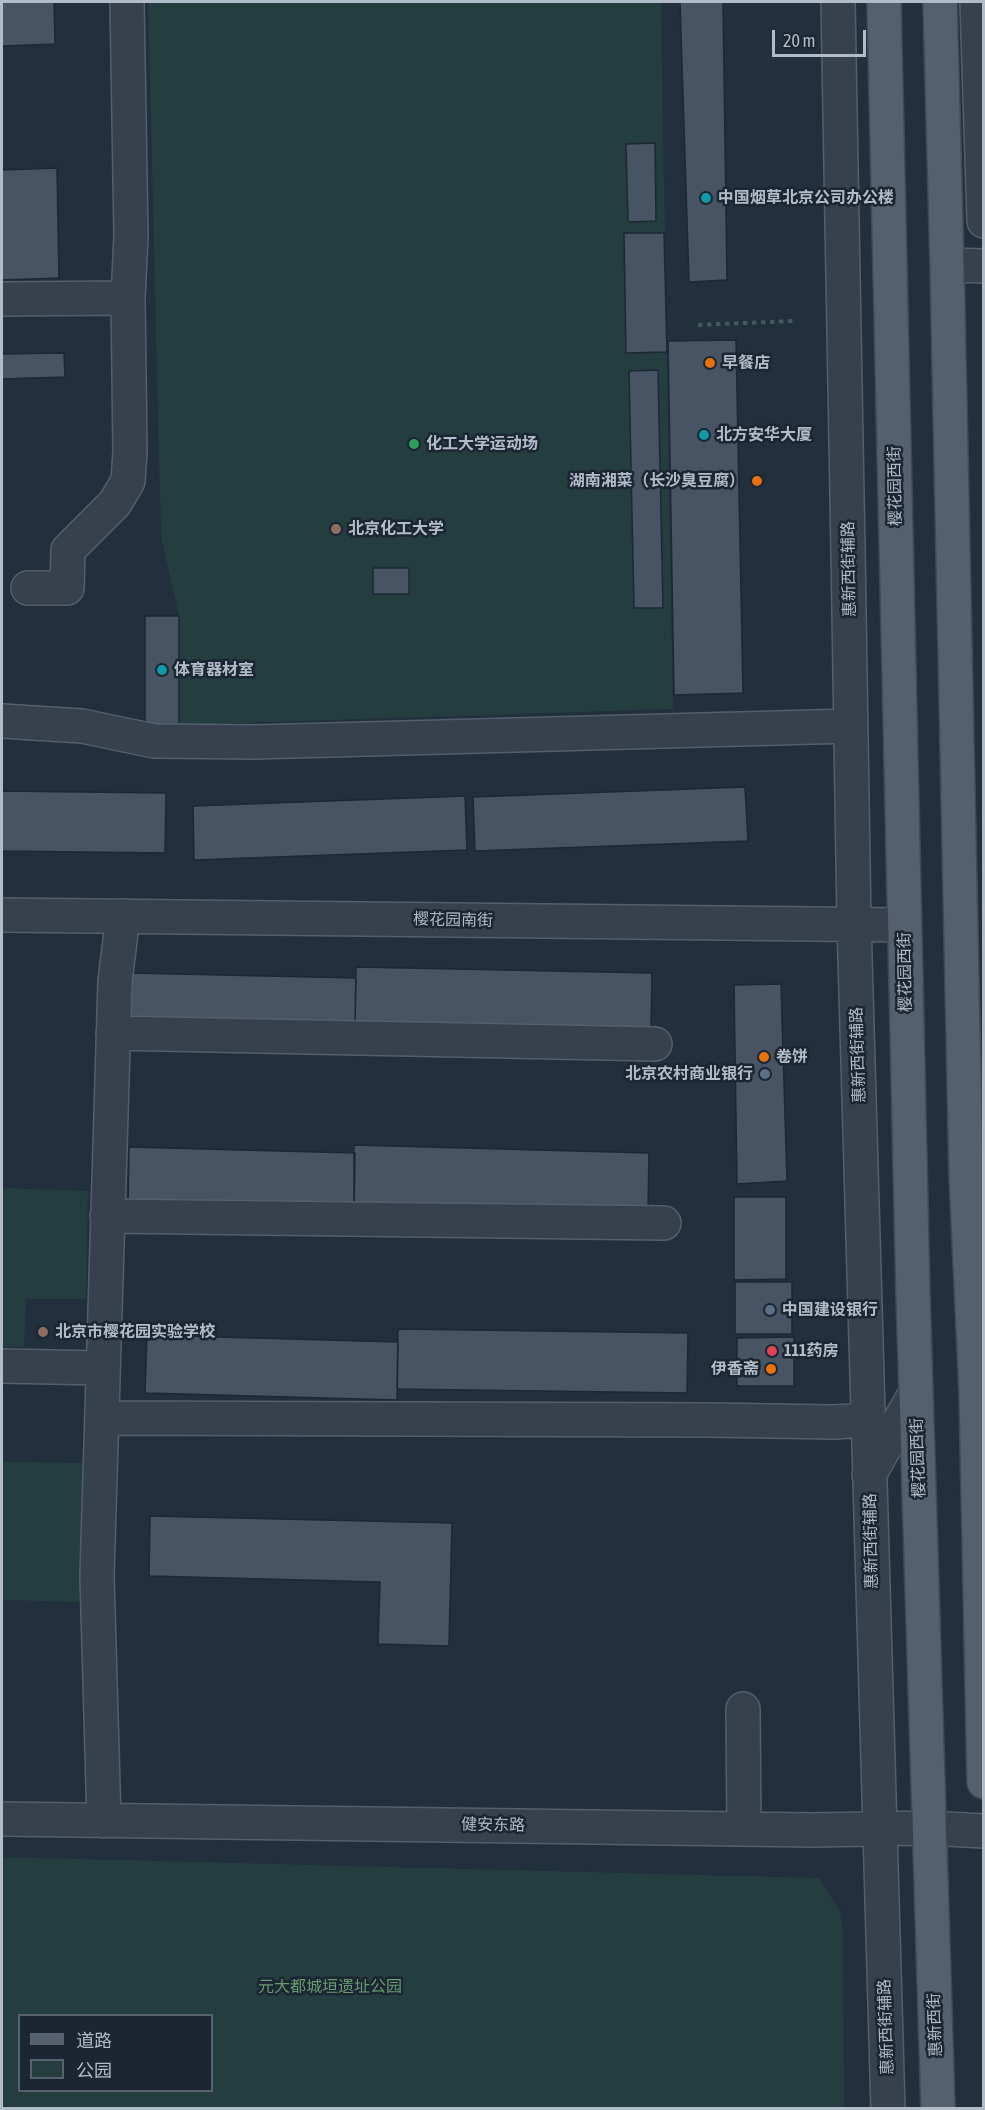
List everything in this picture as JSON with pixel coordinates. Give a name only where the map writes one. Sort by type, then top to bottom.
[{"type":"main road","name":"樱花园西街","points":[[884,2],[904,925],[932,1942]]},
{"type":"main road","points":[[940,2],[965,1163],[976,1391],[984,1782]]},
{"type":"main road","name":"惠新西街","points":[[932,1942],[938,2109]]},
{"type":"street","points":[[28,588],[67,588],[68,550],[115,503],[128,481],[130,452],[128,298],[131,236],[127,2]]},
{"type":"street","name":"惠新西街辅路","points":[[838,2],[854,925],[878,1829],[888,2109]]},
{"type":"street","points":[[977,2],[984,221]]},
{"type":"street","points":[[947,265],[984,266]]},
{"type":"street","points":[[2,299],[128,298]]},
{"type":"street","points":[[2,721],[82,726],[154,741],[255,742],[851,726]]},
{"type":"street","name":"樱花园南街","points":[[2,915],[904,925]]},
{"type":"street","points":[[104,1821],[98,1576],[102,1368],[115,981],[123,916]]},
{"type":"street","points":[[113,1033],[654,1044]]},
{"type":"street","points":[[107,1216],[664,1223]]},
{"type":"street","points":[[2,1366],[102,1368]]},
{"type":"street","points":[[869,1474],[916,1392]]},
{"type":"street","points":[[102,1418],[834,1422],[868,1420]]},
{"type":"street","points":[[743,1709],[744,1829]]},
{"type":"street","name":"健安东路","points":[[2,1819],[744,1829],[928,1828],[984,1831]]},
{"type":"path","points":[[698,325],[793,321]]},
{"type":"green space","name":"化工大学运动场","points":[[148,2],[661,2],[673,709],[145,726],[145,616],[179,616],[161,537]]},
{"type":"green space","points":[[2,1188],[88,1191],[86,1299],[26,1299],[24,1347],[2,1347]]},
{"type":"green space","points":[[2,1462],[84,1463],[82,1602],[2,1600]]},
{"type":"green space","name":"元大都城垣遗址公园","points":[[2,1857],[819,1878],[840,1911],[843,1932],[844,2108],[2,2108]]},
{"type":"building","points":[[2,2],[54,2],[55,44],[2,46]]},
{"type":"building","name":"中国烟草北京公司办公楼","points":[[680,2],[723,2],[727,280],[689,282]]},
{"type":"building","points":[[655,143],[656,221],[628,222],[626,144]]},
{"type":"building","points":[[57,168],[59,278],[2,280],[2,170]]},
{"type":"building","points":[[624,233],[664,233],[667,352],[626,353]]},
{"type":"building","name":"北方安华大厦","points":[[736,340],[743,693],[674,695],[668,341]]},
{"type":"building","points":[[64,353],[65,377],[2,379],[2,354]]},
{"type":"building","points":[[658,370],[663,608],[634,608],[629,371]]},
{"type":"building","points":[[373,568],[409,568],[409,594],[373,594]]},
{"type":"building","name":"体育器材室","points":[[145,616],[179,616],[179,724],[145,726]]},
{"type":"building","points":[[745,787],[748,841],[475,851],[473,797]]},
{"type":"building","points":[[2,791],[166,793],[165,853],[2,851]]},
{"type":"building","points":[[465,796],[467,850],[194,860],[193,806]]},
{"type":"building","points":[[356,967],[652,973],[651,1032],[355,1026]]},
{"type":"building","points":[[131,973],[356,978],[355,1026],[130,1029]]},
{"type":"building","points":[[781,984],[787,1181],[737,1184],[734,985]]},
{"type":"building","points":[[354,1145],[649,1153],[648,1210],[354,1203]]},
{"type":"building","points":[[129,1147],[355,1153],[354,1214],[128,1208]]},
{"type":"building","points":[[734,1197],[786,1197],[786,1279],[734,1280]]},
{"type":"building","points":[[735,1282],[792,1282],[792,1334],[735,1334]]},
{"type":"building","points":[[398,1329],[688,1333],[687,1393],[397,1389]]},
{"type":"building","points":[[147,1335],[398,1342],[397,1400],[145,1393]]},
{"type":"building","points":[[794,1337],[794,1386],[737,1386],[737,1338]]},
{"type":"building","points":[[150,1516],[452,1523],[449,1646],[378,1644],[380,1582],[149,1576]]},
{"type":"place","name":"中国烟草北京公司办公楼","points":[[706,198]]},
{"type":"place","name":"早餐店","points":[[710,363]]},
{"type":"place","name":"北方安华大厦","points":[[704,435]]},
{"type":"place","name":"化工大学运动场","points":[[414,444]]},
{"type":"place","name":"湖南湘菜（长沙臭豆腐）","points":[[757,481]]},
{"type":"place","name":"北京化工大学","points":[[336,529]]},
{"type":"place","name":"体育器材室","points":[[162,670]]},
{"type":"place","name":"卷饼","points":[[764,1057]]},
{"type":"place","name":"北京农村商业银行","points":[[765,1074]]},
{"type":"place","name":"中国建设银行","points":[[770,1310]]},
{"type":"place","name":"北京市樱花园实验学校","points":[[43,1332]]},
{"type":"place","name":"111药房","points":[[772,1351]]},
{"type":"place","name":"伊香斋","points":[[771,1369]]}]
